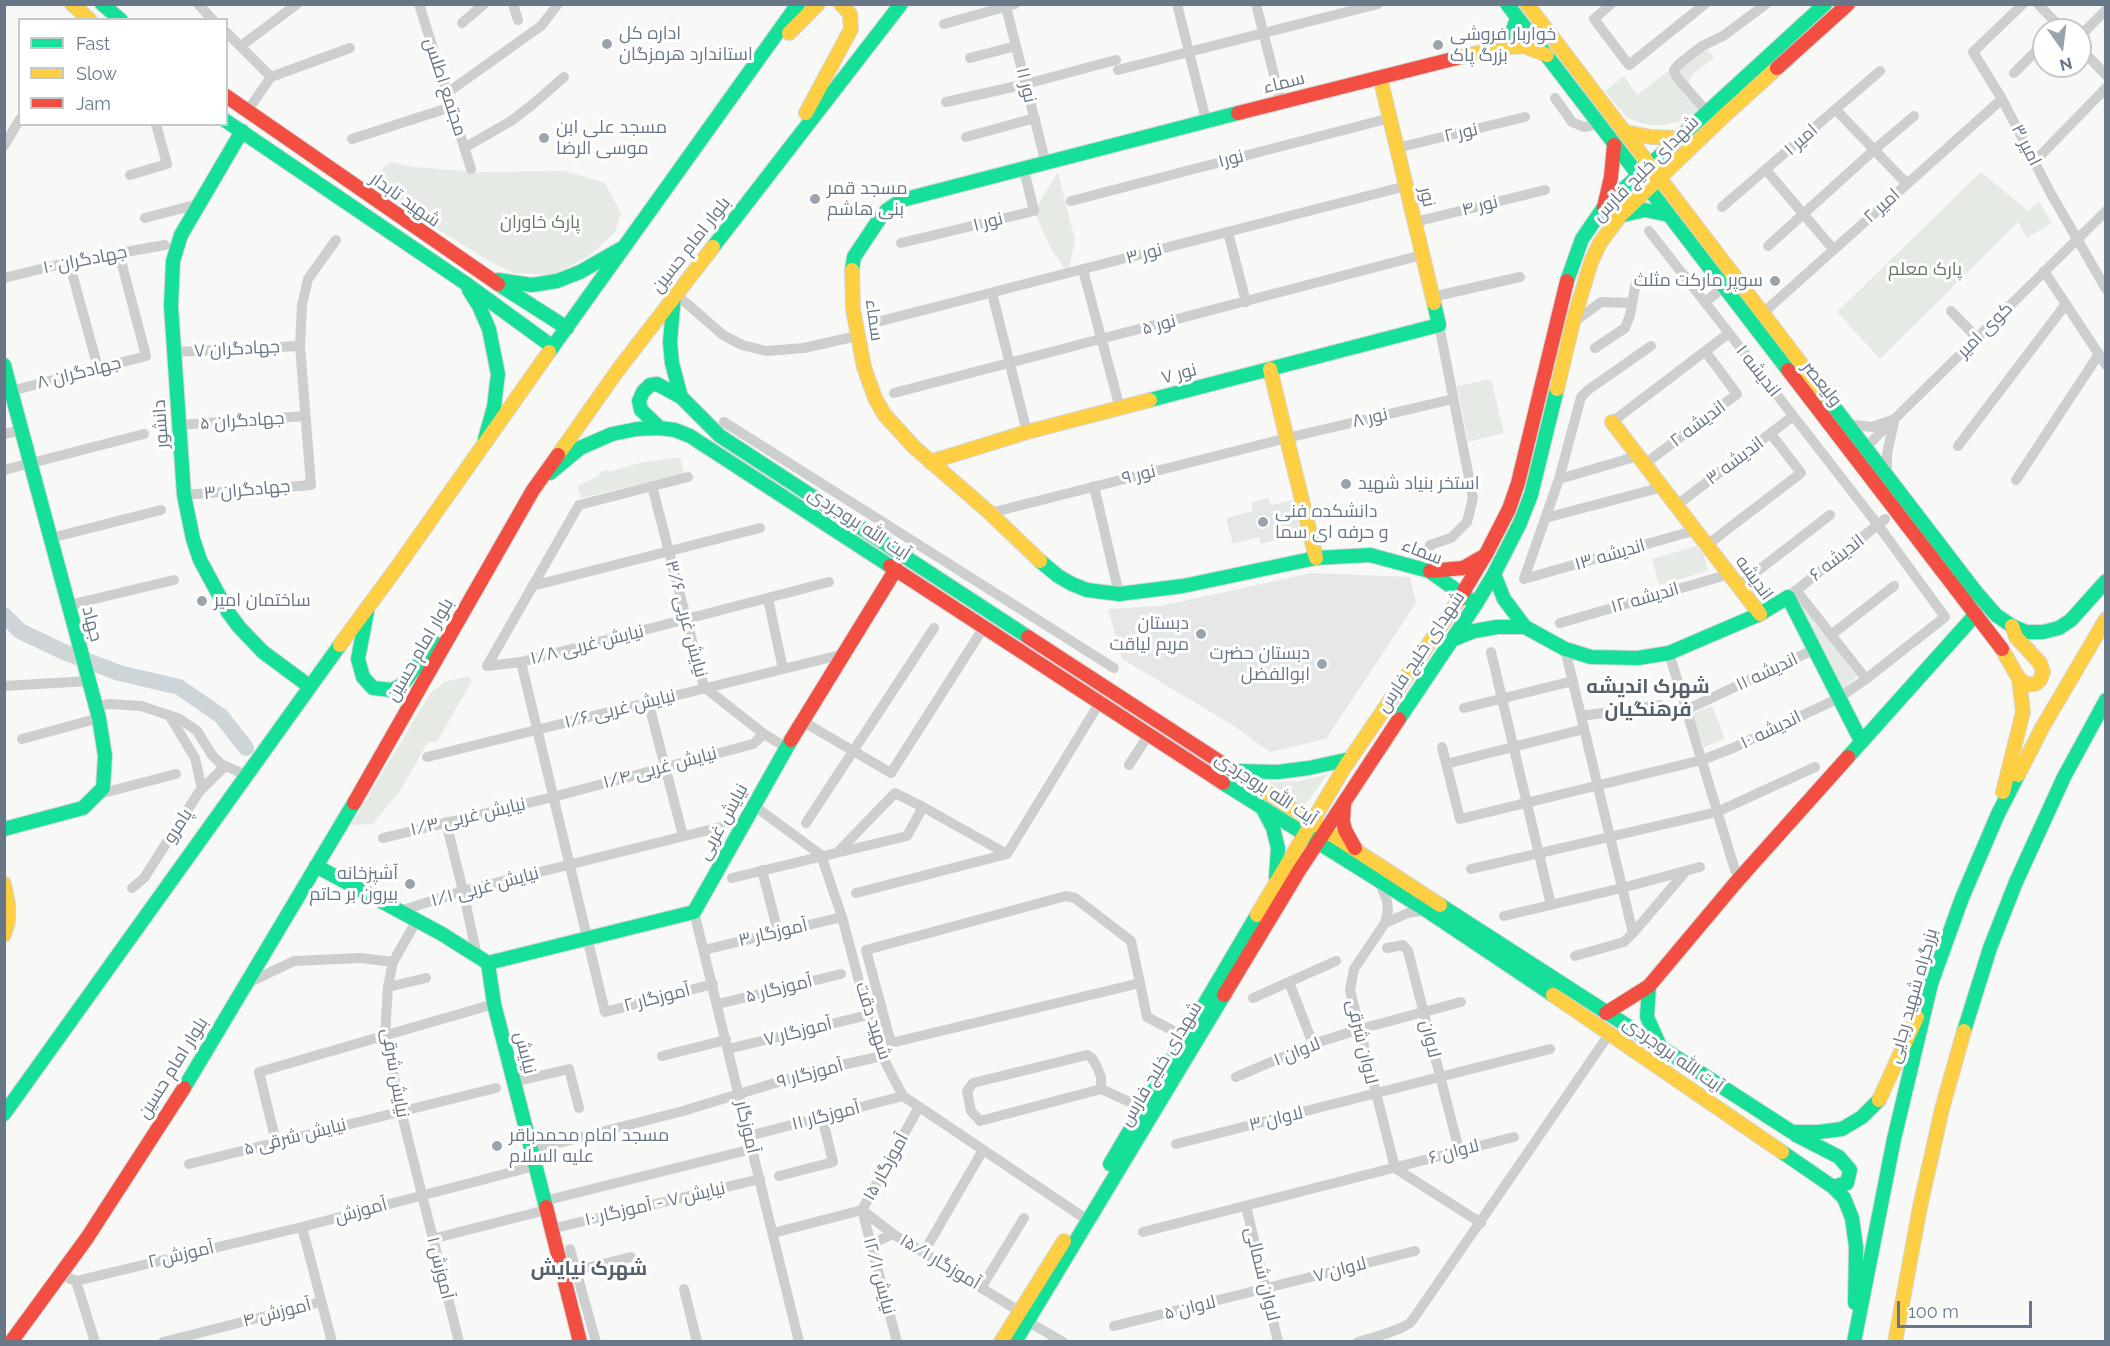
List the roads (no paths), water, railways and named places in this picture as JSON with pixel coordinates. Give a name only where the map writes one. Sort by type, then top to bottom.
[{"type":"main road","points":[[72,4],[88,18]]},
{"type":"main road","points":[[102,4],[119,18]]},
{"type":"main road","points":[[4,1114],[798,4]]},
{"type":"main road","points":[[759,60],[818,4]]},
{"type":"main road","points":[[784,154],[851,29],[850,14],[841,4]]},
{"type":"main road","name":"بلوار امام حسین","points":[[11,1341],[87,1238],[193,1073],[316,866],[533,490],[618,370],[901,4]]},
{"type":"main road","name":"ولیعصر","points":[[1507,4],[1724,287],[1860,453],[1887,477],[1996,615],[2026,632],[2043,632],[2059,628],[2071,620],[2106,581]]},
{"type":"main road","name":"ولیعصر","points":[[1527,4],[1846,424],[1860,453],[1888,499],[2005,654],[2019,679],[2023,712],[1998,814]]},
{"type":"main road","name":"شهدای خلیج فارس","points":[[1015,1341],[1023,1316],[1080,1215],[1132,1137],[1143,1108],[1312,821],[1350,759],[1462,595],[1486,554],[1509,509],[1518,483],[1575,255],[1582,239],[1604,207],[1826,4]]},
{"type":"main road","name":"شهدای خلیج فارس","points":[[1001,1341],[1023,1316],[1325,829],[1494,574],[1520,523],[1531,495],[1574,322],[1591,262],[1600,243],[1620,216],[1724,116],[1848,4]]},
{"type":"main road","points":[[1498,48],[1513,30],[1517,18]]},
{"type":"main road","name":"سماء","points":[[1476,604],[1425,569],[1370,555],[1316,558],[1183,586],[1119,594],[1087,590],[1058,576],[898,431],[875,398],[864,367],[857,336],[852,281],[854,257],[887,210],[903,201],[1206,120],[1498,48],[1524,46],[1547,55]]},
{"type":"main road","name":"نور","points":[[1380,78],[1439,325]]},
{"type":"main road","name":"شهید تابدار","points":[[228,97],[474,269],[567,328]]},
{"type":"main road","name":"شهید تابدار","points":[[228,122],[465,283],[553,347]]},
{"type":"main road","name":"دانشور","points":[[242,131],[181,235],[173,261],[171,306],[184,495],[200,561],[228,612],[263,652],[309,686]]},
{"type":"main road","points":[[1625,132],[1651,137],[1678,138]]},
{"type":"main road","points":[[1604,207],[1611,177],[1614,145]]},
{"type":"main road","points":[[358,210],[367,196]]},
{"type":"main road","points":[[1620,216],[1645,210],[1669,215]]},
{"type":"main road","points":[[474,269],[504,282],[532,285],[580,272],[627,245]]},
{"type":"main road","points":[[465,283],[485,318],[496,358],[497,390],[484,442]]},
{"type":"main road","points":[[675,295],[670,342],[672,363],[681,397]]},
{"type":"main road","points":[[528,329],[535,326],[541,317],[539,310]]},
{"type":"main road","name":"نور ۷","points":[[930,462],[1027,432],[1439,325]]},
{"type":"main road","name":"جهاد","points":[[4,365],[98,713],[105,765],[103,788],[99,794]]},
{"type":"main road","points":[[1270,369],[1316,558]]},
{"type":"main road","points":[[660,428],[641,410],[639,401],[643,392],[657,384],[681,397]]},
{"type":"main road","name":"آیت الله بروجردی","points":[[681,397],[720,436],[883,543],[1662,1049],[1792,1132],[1839,1157],[1850,1170],[1847,1183],[1833,1187]]},
{"type":"main road","name":"اندیشه","points":[[1494,574],[1504,599],[1525,627],[1565,650],[1591,657],[1624,659],[1653,657],[1669,653],[1761,614],[1612,422]]},
{"type":"main road","name":"آیت الله بروجردی","points":[[533,490],[569,456],[591,442],[612,434],[660,428],[675,430],[690,436],[1279,819],[1426,910],[1610,1033],[1833,1187],[1844,1198],[1852,1218],[1857,1247],[1854,1341]]},
{"type":"main road","points":[[1425,569],[1444,571],[1462,568],[1486,554]]},
{"type":"main road","points":[[367,608],[358,659],[360,672],[373,687],[384,690],[397,689],[406,682],[489,568]]},
{"type":"main road","name":"نیایش غربی","points":[[694,912],[786,748],[896,569]]},
{"type":"main road","points":[[1761,614],[1792,593]]},
{"type":"main road","name":"اندیشه","points":[[1792,593],[1815,649],[1861,741]]},
{"type":"main road","points":[[1606,1013],[1649,986],[1738,880],[1976,614]]},
{"type":"main road","name":"بزرگراه شهید رجایی","points":[[1854,1341],[1888,1167],[1931,984],[1962,898],[1998,814],[2042,728],[2106,619]]},
{"type":"main road","points":[[2012,626],[2016,637],[2040,663],[2043,672],[2040,680],[2035,684],[2026,684],[2019,679]]},
{"type":"main road","points":[[1452,640],[1474,631],[1497,627],[1525,627]]},
{"type":"main road","points":[[1895,1341],[1920,1206],[1942,1109],[1990,948],[2064,777],[2106,700]]},
{"type":"main road","points":[[1233,771],[1278,772],[1350,759]]},
{"type":"main road","points":[[4,829],[73,812],[83,808],[99,794]]},
{"type":"main road","points":[[1344,800],[1343,821],[1354,848]]},
{"type":"main road","points":[[1279,819],[1286,813],[1288,806]]},
{"type":"main road","points":[[1262,808],[1273,828],[1278,848],[1276,882]]},
{"type":"main road","points":[[1300,869],[1326,857],[1349,863]]},
{"type":"main road","points":[[316,866],[417,920],[482,960],[694,912]]},
{"type":"main road","points":[[4,884],[8,904],[8,922],[4,935]]},
{"type":"main road","name":"نیایش","points":[[482,960],[551,1229],[569,1272],[580,1341]]},
{"type":"main road","points":[[1792,1132],[1842,1129],[1862,1117],[1878,1102],[1931,984]]},
{"type":"main road","points":[[1649,986],[1647,1017],[1652,1032],[1662,1049]]},
{"type":"street","points":[[198,4],[211,18]]},
{"type":"street","points":[[241,46],[297,4]]},
{"type":"street","name":"مجتمع اطلس","points":[[419,4],[471,169]]},
{"type":"street","points":[[462,22],[484,4]]},
{"type":"street","points":[[513,4],[518,20]]},
{"type":"street","points":[[447,93],[541,26],[558,4]]},
{"type":"street","points":[[1177,4],[1206,120]]},
{"type":"street","points":[[1256,4],[1281,102]]},
{"type":"street","points":[[946,102],[1189,52],[1378,4]]},
{"type":"street","points":[[1611,4],[1594,19],[1629,65],[1705,4]]},
{"type":"street","points":[[1686,4],[1694,14]]},
{"type":"street","points":[[1707,112],[1676,76],[1674,70],[1677,65],[1702,46],[1723,36],[1766,4]]},
{"type":"street","name":"امیر ۳","points":[[2023,4],[1973,52],[2002,99],[2049,192],[2106,289]]},
{"type":"street","points":[[2038,4],[2050,18]]},
{"type":"street","points":[[944,24],[1010,6]]},
{"type":"street","name":"نور ۱۱","points":[[1010,6],[1016,46],[1046,164]]},
{"type":"street","points":[[2092,24],[2106,10]]},
{"type":"street","points":[[228,34],[271,77]]},
{"type":"street","points":[[970,58],[1016,46]]},
{"type":"street","points":[[248,110],[271,77],[350,48]]},
{"type":"street","points":[[2013,73],[2032,55]]},
{"type":"street","points":[[2092,60],[2106,75]]},
{"type":"street","name":"امیر ۱","points":[[1722,207],[1880,71]]},
{"type":"street","points":[[465,148],[510,121],[564,77]]},
{"type":"street","points":[[2035,161],[2106,88]]},
{"type":"street","points":[[1555,98],[1572,122],[1584,127],[1598,124]]},
{"type":"street","name":"امیر ۲","points":[[1763,314],[2002,99]]},
{"type":"street","points":[[352,139],[451,107]]},
{"type":"street","points":[[1836,110],[1907,184]]},
{"type":"street","points":[[1768,246],[1914,116]]},
{"type":"street","name":"نور ۲","points":[[1397,148],[1525,117]]},
{"type":"street","points":[[966,137],[1035,118]]},
{"type":"street","name":"نور۱","points":[[1071,201],[1390,118]]},
{"type":"street","points":[[4,146],[18,122]]},
{"type":"street","points":[[130,176],[167,164],[157,126]]},
{"type":"street","name":"نور ۱","points":[[901,243],[1034,211],[1024,170]]},
{"type":"street","points":[[1766,170],[1834,250]]},
{"type":"street","name":"نور ۳","points":[[881,321],[1406,186]]},
{"type":"street","name":"نور ۴","points":[[1415,222],[1545,190]]},
{"type":"street","points":[[145,218],[198,204]]},
{"type":"street","name":"کوی امیر","points":[[1860,453],[2106,211]]},
{"type":"street","points":[[1649,231],[1729,333]]},
{"type":"street","points":[[1228,232],[1246,302]]},
{"type":"street","points":[[305,416],[300,346],[302,305],[308,279],[336,240]]},
{"type":"street","name":"جهادگران ۱۰","points":[[4,278],[69,262],[165,245]]},
{"type":"street","name":"جهادگران ۸","points":[[11,391],[146,356],[119,253]]},
{"type":"street","name":"نور ۵","points":[[894,393],[1422,255]]},
{"type":"street","points":[[69,262],[98,368]]},
{"type":"street","points":[[1083,270],[1120,408]]},
{"type":"street","points":[[2044,271],[2106,365]]},
{"type":"street","points":[[1432,297],[1520,277]]},
{"type":"street","points":[[1595,348],[1625,328],[1636,282]]},
{"type":"street","points":[[1704,302],[1724,287]]},
{"type":"street","points":[[993,293],[1027,432]]},
{"type":"street","points":[[675,295],[723,334],[742,345],[766,351],[804,348],[857,336]]},
{"type":"street","points":[[1574,322],[1601,302],[1632,303]]},
{"type":"street","points":[[1958,446],[2066,304]]},
{"type":"street","points":[[1951,311],[1977,338]]},
{"type":"street","points":[[1425,569],[1430,545],[1451,538],[1467,522],[1473,498],[1439,325]]},
{"type":"street","name":"اندیشه ۱","points":[[1612,422],[1729,333],[1793,416],[1882,522],[1945,617]]},
{"type":"street","name":"جهادگران ۷","points":[[174,352],[300,346]]},
{"type":"street","points":[[1545,518],[1559,479],[1581,397],[1651,346]]},
{"type":"street","name":"اندیشه ۲","points":[[1642,460],[1737,394],[1705,351]]},
{"type":"street","points":[[2016,480],[2099,354]]},
{"type":"street","name":"نور ۸","points":[[1287,438],[1453,399]]},
{"type":"street","name":"جهادگران ۵","points":[[178,425],[305,416]]},
{"type":"street","name":"جهادگران ۳","points":[[184,495],[311,484],[305,416]]},
{"type":"street","name":"اندیشه ۳","points":[[1677,505],[1793,416]]},
{"type":"street","points":[[1846,424],[1872,427],[1895,419]]},
{"type":"street","points":[[1887,477],[1889,436],[1895,419]]},
{"type":"street","points":[[724,422],[1114,668]]},
{"type":"street","points":[[4,434],[22,430]]},
{"type":"street","points":[[4,470],[144,434]]},
{"type":"street","points":[[1707,545],[1801,473],[1771,434]]},
{"type":"street","name":"نور ۹","points":[[990,513],[1287,438]]},
{"type":"street","points":[[776,454],[779,474]]},
{"type":"street","points":[[1559,479],[1642,460]]},
{"type":"street","points":[[532,586],[579,505],[688,477]]},
{"type":"street","name":"نیایش غربی ۳/۶","points":[[652,486],[704,687],[764,734],[786,748]]},
{"type":"street","points":[[1094,486],[1119,594]]},
{"type":"street","points":[[1545,518],[1663,487]]},
{"type":"street","points":[[1888,499],[1882,522],[1903,519]]},
{"type":"street","points":[[51,538],[161,510]]},
{"type":"street","points":[[1734,580],[1830,515]]},
{"type":"street","name":"اندیشه ۱۳","points":[[1545,518],[1524,579],[1696,530]]},
{"type":"street","name":"اندیشه ۶","points":[[1792,593],[1882,522]]},
{"type":"street","points":[[532,586],[760,528]]},
{"type":"street","points":[[883,543],[905,536]]},
{"type":"street","points":[[905,536],[905,557]]},
{"type":"street","points":[[69,605],[174,580]]},
{"type":"street","name":"اندیشه ۱۲","points":[[1560,623],[1734,580]]},
{"type":"street","name":"نیایش غربی ۱/۸","points":[[532,586],[487,666],[521,662],[829,582]]},
{"type":"street","points":[[1831,635],[1894,586]]},
{"type":"street","points":[[1792,593],[1831,635],[1866,680]]},
{"type":"street","points":[[768,599],[783,669]]},
{"type":"street","name":"اندیشه ۱۰","points":[[1446,764],[1460,819],[1702,760],[1733,748],[1839,698],[1866,680],[1945,617]]},
{"type":"street","points":[[802,721],[891,773],[984,627]]},
{"type":"street","points":[[806,823],[934,628]]},
{"type":"street","points":[[1064,661],[1075,644]]},
{"type":"street","name":"اندیشه ۱۱","points":[[1686,710],[1815,649]]},
{"type":"street","points":[[1565,650],[1633,933]]},
{"type":"street","points":[[1491,652],[1551,905]]},
{"type":"street","points":[[1669,653],[1735,870]]},
{"type":"street","name":"نیایش غربی ۱/۶","points":[[427,757],[844,654]]},
{"type":"street","points":[[521,662],[587,938]]},
{"type":"street","points":[[4,686],[88,677]]},
{"type":"street","points":[[1464,708],[1573,681]]},
{"type":"street","points":[[648,701],[683,836]]},
{"type":"street","points":[[856,893],[1007,854],[1100,702]]},
{"type":"street","points":[[22,739],[98,713],[108,704],[141,705],[183,720],[192,726],[212,755],[225,766],[246,775]]},
{"type":"street","points":[[1581,716],[1660,705]]},
{"type":"street","points":[[169,715],[195,758],[202,789]]},
{"type":"street","points":[[1442,747],[1446,764],[1584,729]]},
{"type":"street","name":"نیایش غربی ۱/۴","points":[[553,797],[753,744],[764,734]]},
{"type":"street","points":[[1129,765],[1149,734]]},
{"type":"street","name":"پامرو","points":[[132,888],[144,878],[202,789],[225,766]]},
{"type":"street","points":[[1471,869],[1717,812],[1815,767]]},
{"type":"street","points":[[99,794],[176,774]]},
{"type":"street","points":[[838,852],[894,793],[1007,854]]},
{"type":"street","name":"نیایش غربی ۱/۳","points":[[383,838],[553,797]]},
{"type":"street","points":[[753,806],[821,855]]},
{"type":"street","points":[[732,878],[907,836],[923,807]]},
{"type":"street","points":[[446,822],[482,960]]},
{"type":"street","name":"نیایش غربی ۱/۱","points":[[400,911],[464,891],[721,827]]},
{"type":"street","name":"شهید دقت","points":[[821,855],[842,917],[868,1015],[882,1056],[903,1096],[1080,1215]]},
{"type":"street","points":[[1504,916],[1700,867]]},
{"type":"street","points":[[762,870],[778,932]]},
{"type":"street","points":[[1575,956],[1624,942],[1686,871]]},
{"type":"street","points":[[1379,881],[1387,901],[1388,911],[1385,923]]},
{"type":"street","points":[[1140,983],[891,1043],[866,950],[1066,896],[1075,898],[1131,941],[1140,983],[1147,1017],[1185,1037]]},
{"type":"street","points":[[1385,923],[1426,910]]},
{"type":"street","name":"آموزگار","points":[[694,912],[799,1341]]},
{"type":"street","name":"آموزگار ۳","points":[[704,950],[842,917]]},
{"type":"street","name":"نیایش شرقی","points":[[417,920],[393,962],[388,987],[385,1034],[421,1196]]},
{"type":"street","name":"لاوان شرقی","points":[[1385,923],[1354,969],[1350,990],[1395,1168]]},
{"type":"street","name":"آموزگار ۲","points":[[587,938],[605,1012],[713,984]]},
{"type":"street","name":"لاوان","points":[[1387,948],[1403,945],[1408,951],[1459,1150]]},
{"type":"street","points":[[245,984],[294,961],[361,958],[393,962]]},
{"type":"street","points":[[1253,998],[1336,961]]},
{"type":"street","name":"آموزگار ۵","points":[[718,1004],[841,974]]},
{"type":"street","points":[[388,987],[426,978]]},
{"type":"street","points":[[1289,982],[1313,1044]]},
{"type":"street","points":[[1424,1012],[1461,1002]]},
{"type":"street","points":[[276,1142],[259,1072],[494,1004]]},
{"type":"street","name":"لاوان ۱","points":[[1236,1077],[1313,1044],[1424,1012]]},
{"type":"street","name":"آموزگار ۷","points":[[662,1056],[727,1045],[868,1015]]},
{"type":"street","points":[[1358,1341],[1385,1334],[1410,1323],[1610,1033]]},
{"type":"street","name":"لاوان ۳","points":[[1176,1144],[1550,1049]]},
{"type":"street","points":[[1101,1089],[1101,1077],[1097,1067],[1092,1058],[1087,1055],[973,1083],[967,1090],[971,1111],[980,1121],[1101,1089],[1143,1108]]},
{"type":"street","name":"آموزگار ۹","points":[[531,1150],[635,1124],[811,1072],[882,1056]]},
{"type":"street","points":[[514,1082],[570,1069],[579,1108]]},
{"type":"street","name":"نیایش شرقی ۵","points":[[189,1164],[496,1088]]},
{"type":"street","name":"آموزگار ۱۱","points":[[749,1136],[903,1096]]},
{"type":"street","name":"آموزگار ۱۵","points":[[773,1233],[862,1210],[919,1107]]},
{"type":"street","points":[[779,1176],[833,1162],[822,1117]]},
{"type":"street","name":"لاوان ۶","points":[[1395,1168],[1514,1137]]},
{"type":"street","points":[[432,1239],[752,1149]]},
{"type":"street","points":[[924,1252],[983,1150]]},
{"type":"street","name":"آموزش","points":[[302,1227],[535,1166]]},
{"type":"street","points":[[1143,1232],[1395,1168],[1481,1223]]},
{"type":"street","name":"نیایش ۷ - آموزگار ۱۰","points":[[551,1229],[760,1179]]},
{"type":"street","name":"آموزش ۱","points":[[421,1196],[459,1341]]},
{"type":"street","name":"لاوان شمالی","points":[[1246,1206],[1278,1341]]},
{"type":"street","name":"آموزگار ۱۵/۱","points":[[862,1210],[893,1234],[981,1287],[1023,1316]]},
{"type":"street","name":"نیایش ۱۲/۱","points":[[862,1210],[897,1341]]},
{"type":"street","points":[[981,1287],[1024,1218]]},
{"type":"street","points":[[302,1227],[332,1341]]},
{"type":"street","name":"آموزش ۲","points":[[76,1281],[302,1227]]},
{"type":"street","points":[[871,1244],[893,1234]]},
{"type":"street","points":[[570,1249],[569,1272],[596,1341]]},
{"type":"street","name":"لاوان ۷","points":[[1266,1289],[1415,1251]]},
{"type":"street","points":[[569,1272],[631,1257]]},
{"type":"street","points":[[61,1275],[76,1281],[95,1341]]},
{"type":"street","points":[[684,1289],[697,1341]]},
{"type":"street","name":"لاوان ۵","points":[[1114,1326],[1266,1289]]},
{"type":"street","name":"آموزش ۴","points":[[163,1341],[321,1302]]},
{"type":"street","points":[[1023,1316],[1063,1341]]},
{"type":"waterway","points":[[4,615],[20,631],[64,652],[119,673],[179,687],[221,716],[246,748]]},
{"type":"place","name":"اداره کل استاندارد هرمزگان","points":[[607,44]]},
{"type":"place","name":"خواربار فروشی بزرگ پاک","points":[[1438,45]]},
{"type":"place","name":"مسجد علی ابن موسی الرضا","points":[[544,138]]},
{"type":"place","name":"مسجد قمر بنی هاشم","points":[[815,199]]},
{"type":"place","name":"سوپر مارکت مثلث","points":[[1775,281]]},
{"type":"place","name":"استخر بنیاد شهید","points":[[1346,484]]},
{"type":"place","name":"دانشکده فنی و حرفه ای سما","points":[[1263,522]]},
{"type":"place","name":"ساختمان امیر","points":[[202,601]]},
{"type":"place","name":"دبستان مریم لیاقت","points":[[1201,634]]},
{"type":"place","name":"دبستان حضرت ابوالفضل","points":[[1322,664]]},
{"type":"place","name":"آشپزخانه بیرون بر حاتم","points":[[410,884]]},
{"type":"place","name":"مسجد امام محمدباقر علیه السلام","points":[[497,1146]]},
{"type":"district","name":"شهرک اندیشه فرهنگیان","points":[[1648,698]]},
{"type":"district","name":"شهرک نیایش","points":[[589,1269]]},
{"type":"park label","name":"پارک خاوران","points":[[540,223]]},
{"type":"park label","name":"پارک معلم","points":[[1925,270]]}]
